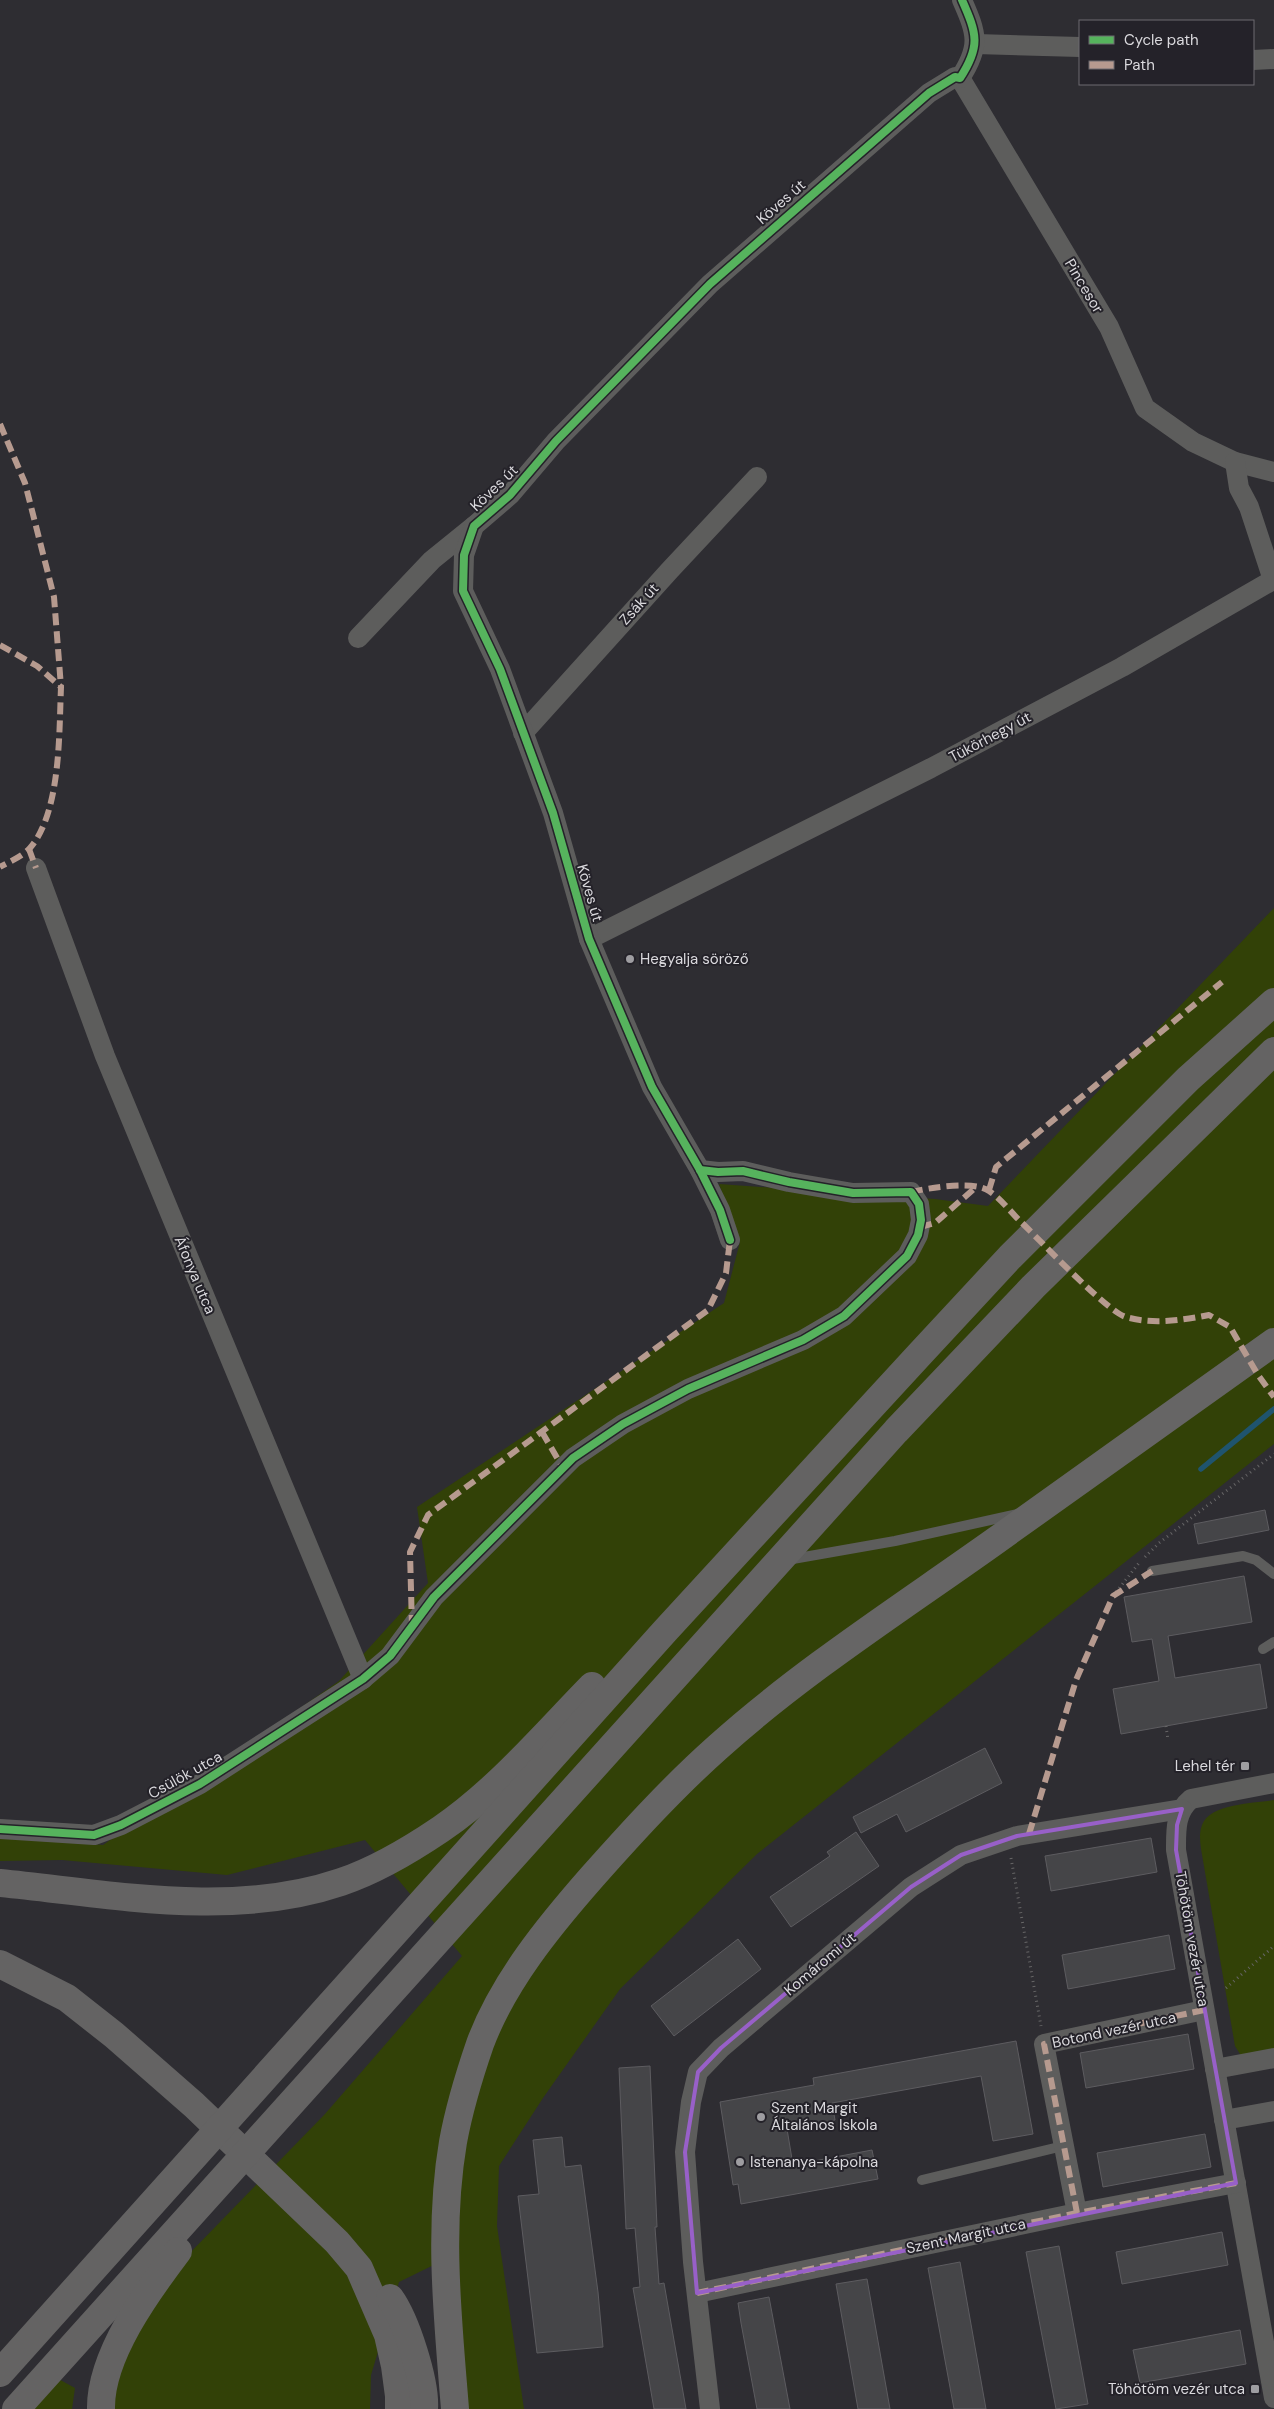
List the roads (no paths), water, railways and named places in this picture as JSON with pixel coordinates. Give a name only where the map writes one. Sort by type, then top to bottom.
[{"type":"highway","points":[[0,2373],[265,2080],[665,1631],[1010,1257],[1188,1079],[1274,1002]]},
{"type":"highway","points":[[16,2409],[198,2215],[288,2105],[896,1431],[1033,1287],[1274,1051]]},
{"type":"highway","points":[[0,1882],[109,1895],[208,1900],[278,1896],[310,1891],[341,1882],[372,1870],[442,1828],[495,1784],[596,1681],[665,1631]]},
{"type":"highway","points":[[0,1964],[67,1998],[114,2035],[194,2105],[337,2242],[359,2268],[388,2335],[396,2376],[399,2409]]},
{"type":"highway","points":[[101,2409],[105,2380],[122,2337],[198,2215]]},
{"type":"highway","points":[[359,2268],[373,2276],[396,2306],[409,2338],[421,2382],[424,2409]]},
{"type":"main road","points":[[455,2409],[446,2264],[447,2204],[453,2142],[461,2106],[482,2040],[510,1985],[552,1924],[635,1829],[719,1746],[774,1701],[859,1637],[1274,1342]]},
{"type":"street","points":[[960,78],[973,59],[976,44],[972,24],[962,0]]},
{"type":"street","points":[[976,44],[1079,47]]},
{"type":"street","points":[[1254,60],[1274,59]]},
{"type":"street","name":"Köves út","points":[[358,638],[432,560],[510,495],[556,441],[710,284],[929,93],[955,77],[960,78]]},
{"type":"street","name":"Pincesor","points":[[960,78],[1109,327],[1145,408],[1193,442],[1235,462],[1274,472]]},
{"type":"street","name":"Tükörhegy út","points":[[589,939],[931,768],[1122,667],[1274,581],[1249,507],[1239,488],[1235,462]]},
{"type":"street","name":"Zsák út","points":[[523,733],[757,477]]},
{"type":"street","name":"Köves út","points":[[474,526],[464,555],[463,590],[500,669],[553,813],[589,939],[652,1086],[700,1170],[720,1210],[730,1240]]},
{"type":"street","name":"Áfonya utca","points":[[36,868],[105,1056],[363,1679]]},
{"type":"street","name":"Csülök utca","points":[[0,1829],[94,1835],[121,1825],[200,1784],[363,1679],[390,1656],[434,1596],[573,1458],[622,1424],[688,1388],[803,1340],[844,1316],[907,1256],[918,1236],[921,1220],[919,1204],[911,1192],[853,1193],[789,1182],[743,1171],[718,1172],[700,1170]]},
{"type":"street","name":"Komáromi út","points":[[710,2409],[690,2238],[685,2152],[691,2102],[698,2072],[720,2048],[911,1887],[961,1855],[1002,1840],[1182,1809],[1191,1799],[1274,1783]]},
{"type":"street","name":"Töhötöm vezér utca","points":[[1182,1809],[1177,1825],[1176,1850],[1274,2398]]},
{"type":"street","name":"Botond vezér utca","points":[[1077,2213],[1044,2044],[1204,2010]]},
{"type":"street","points":[[1215,2069],[1274,2058]]},
{"type":"street","points":[[1224,2120],[1274,2111]]},
{"type":"street","name":"Szent Margit utca","points":[[697,2293],[1077,2213],[1236,2183]]},
{"type":"lane","points":[[779,1561],[895,1541],[1040,1509]]},
{"type":"lane","points":[[1152,1570],[1243,1556],[1256,1560],[1274,1574]]},
{"type":"lane","points":[[1263,1649],[1274,1642]]},
{"type":"lane","points":[[922,2180],[1063,2146]]},
{"type":"waterway","points":[[1201,1469],[1274,1409]]},
{"type":"place","name":"Hegyalja söröző","points":[[630,959]]},
{"type":"place","name":"Lehel tér","points":[[1245,1766]]},
{"type":"place","name":"Szent Margit Általános Iskola","points":[[761,2117]]},
{"type":"place","name":"Istenanya-kápolna","points":[[740,2162]]},
{"type":"place","name":"Töhötöm vezér utca","points":[[1255,2389]]}]
